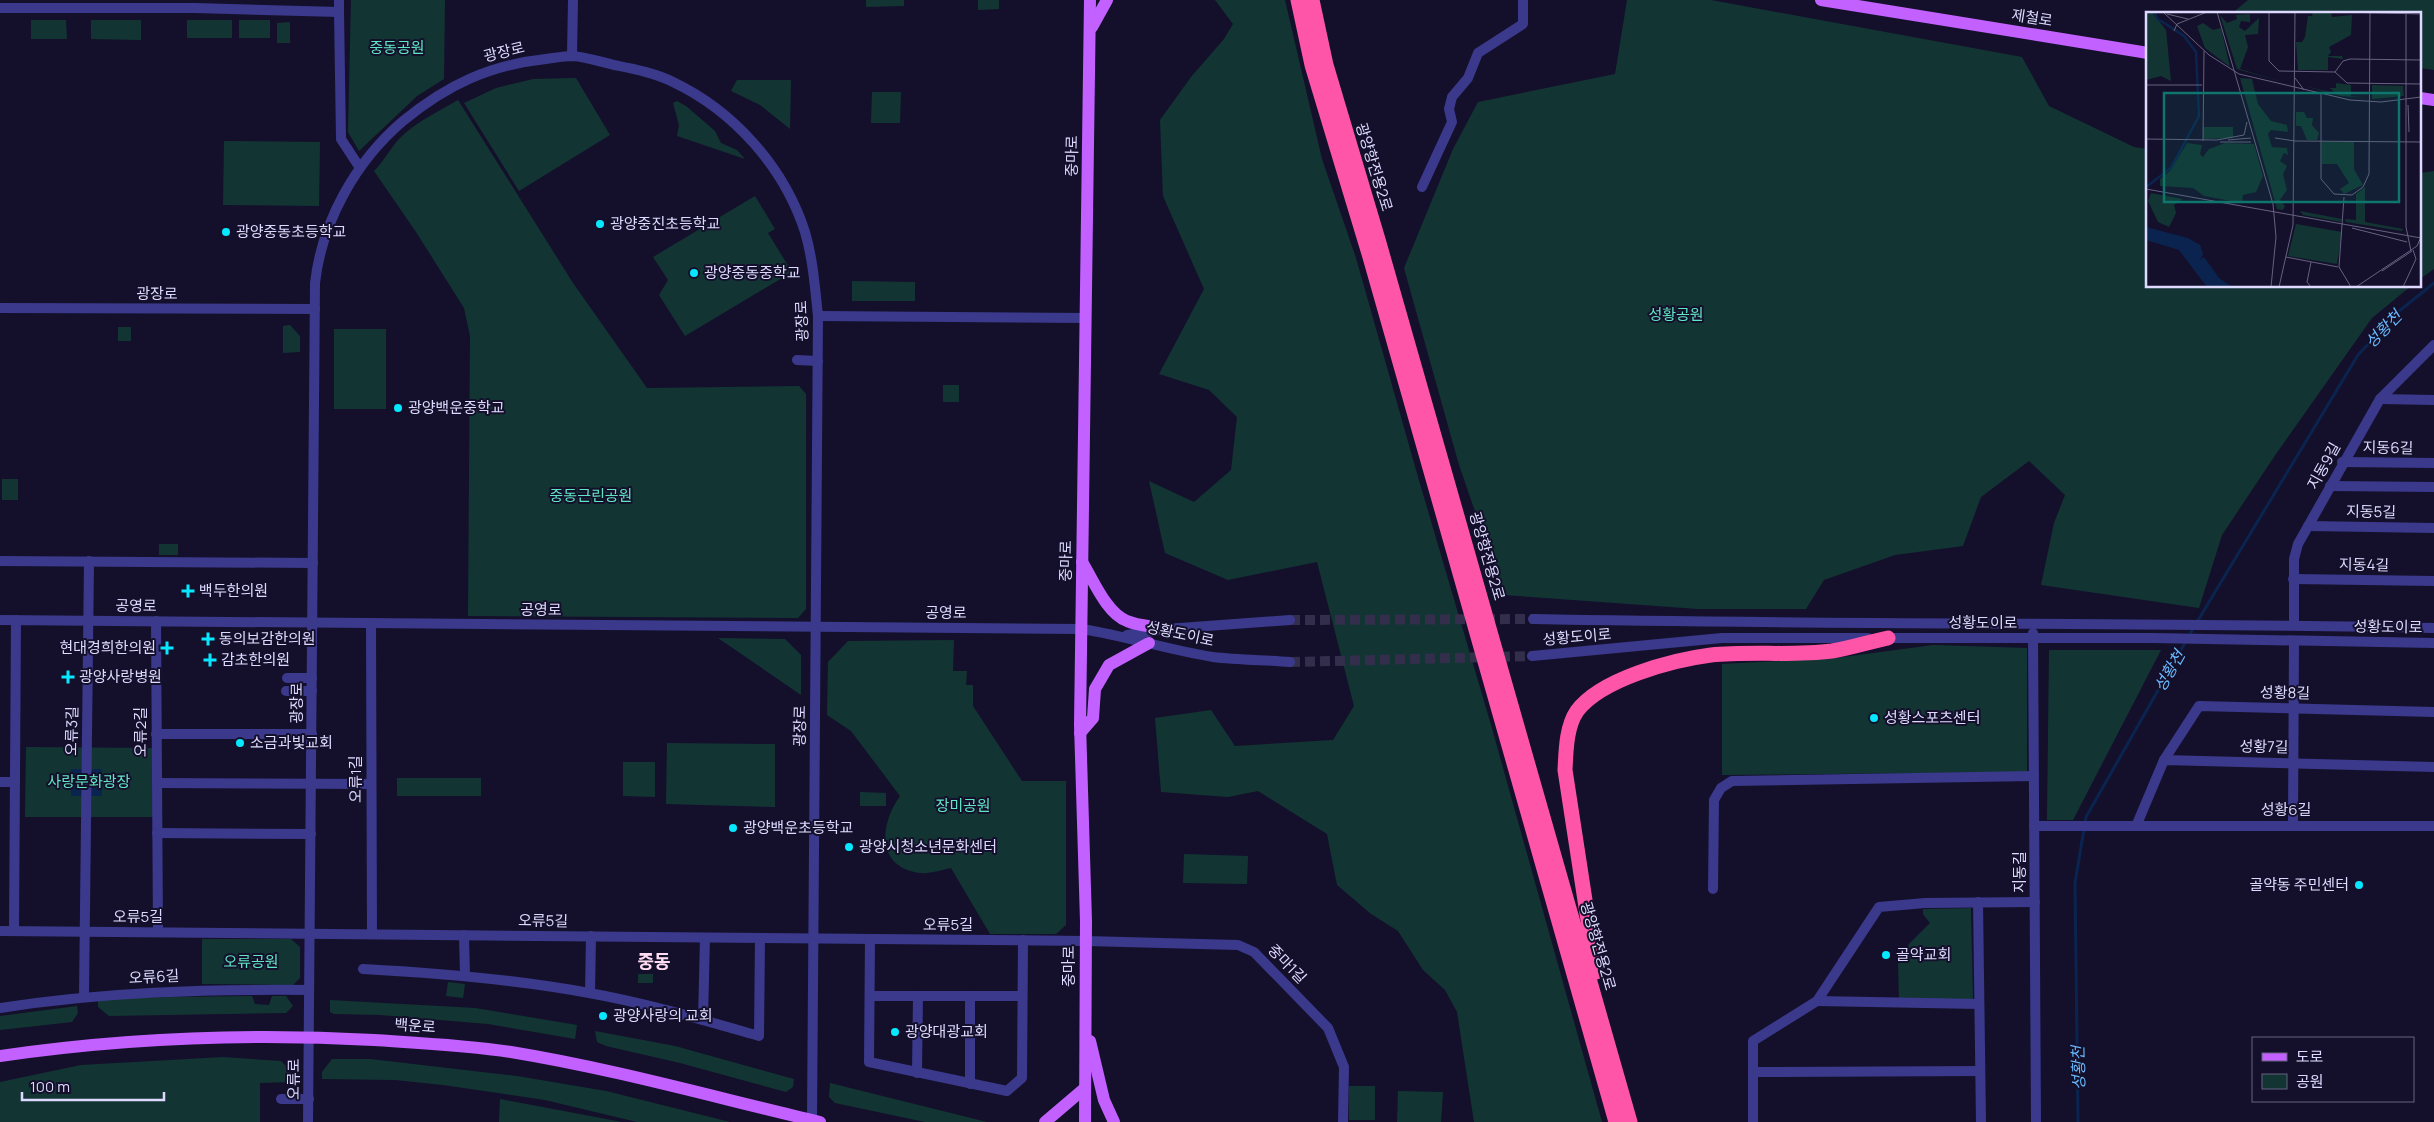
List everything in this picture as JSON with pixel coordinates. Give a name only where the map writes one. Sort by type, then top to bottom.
[{"type":"highway","name":"광양항전용2로","points":[[1298,0],[1314,75],[1370,256],[1616,1122]]},
{"type":"highway","name":"광양항전용2로","points":[[1312,0],[1326,65],[1630,1122]]},
{"type":"highway","points":[[1605,1035],[1565,770],[1567,740],[1577,712],[1604,687],[1633,674],[1680,662],[1710,655],[1832,651],[1888,638]]},
{"type":"main road","name":"중마로","points":[[1085,1122],[1086,941],[1080,733],[1090,0]]},
{"type":"main road","points":[[1090,29],[1107,0]]},
{"type":"main road","name":"제철로","points":[[1821,0],[2146,53]]},
{"type":"main road","points":[[1082,562],[1092,579],[1097,593],[1125,621],[1166,629]]},
{"type":"main road","points":[[1080,733],[1093,718],[1096,689],[1109,665],[1149,643]]},
{"type":"main road","points":[[1086,1023],[1104,1100],[1114,1122]]},
{"type":"main road","name":"백운로","points":[[0,1056],[131,1041],[191,1037],[309,1036],[435,1044],[510,1052],[582,1066],[816,1121]]},
{"type":"main road","points":[[1045,1122],[1085,1088]]},
{"type":"street","points":[[339,0],[341,139],[360,168]]},
{"type":"street","points":[[572,56],[573,0]]},
{"type":"street","points":[[1422,188],[1452,122],[1449,109],[1452,98],[1468,78],[1478,54],[1523,24],[1523,0]]},
{"type":"street","points":[[1,5],[195,4],[339,12]]},
{"type":"street","name":"광장로","points":[[309,1036],[315,283],[320,253],[334,215],[360,168],[392,130],[428,100],[454,85],[487,71],[519,63],[572,56],[644,71],[673,82],[708,102],[730,118],[751,139],[786,190],[805,232],[815,284],[818,316],[813,939],[816,1121]]},
{"type":"street","name":"광장로","points":[[0,308],[315,309]]},
{"type":"street","points":[[818,316],[1086,318]]},
{"type":"street","name":"지동9길","points":[[2294,625],[2293,579],[2298,544],[2342,462],[2380,399],[2433,347]]},
{"type":"street","points":[[797,360],[818,360]]},
{"type":"street","points":[[2380,399],[2434,400]]},
{"type":"street","name":"지동6길","points":[[2342,462],[2434,464]]},
{"type":"street","points":[[2330,486],[2434,487]]},
{"type":"street","name":"지동5길","points":[[2308,526],[2434,528]]},
{"type":"street","points":[[0,561],[313,563]]},
{"type":"street","name":"오류3길","points":[[84,996],[89,561]]},
{"type":"street","name":"지동4길","points":[[2293,579],[2434,581]]},
{"type":"street","name":"성황도이로","points":[[1533,619],[1740,622],[2162,623],[2434,628]]},
{"type":"street","name":"공영로","points":[[0,620],[1082,629]]},
{"type":"street","points":[[14,931],[16,620]]},
{"type":"street","name":"성황도이로","points":[[1124,636],[1166,629],[1290,620]]},
{"type":"street","name":"오류2길","points":[[156,622],[158,932]]},
{"type":"street","name":"오류1길","points":[[371,623],[372,934]]},
{"type":"street","name":"지동길","points":[[2034,623],[2032,638],[2036,1122]]},
{"type":"street","name":"성황도이로","points":[[1082,629],[1124,636],[1214,657],[1290,662]]},
{"type":"street","name":"성황도이로","points":[[1532,656],[1722,638],[2153,638],[2434,643]]},
{"type":"street","points":[[2293,825],[2294,641]]},
{"type":"street","points":[[287,678],[312,678]]},
{"type":"street","points":[[286,692],[312,691]]},
{"type":"street","name":"성황8길","points":[[2164,760],[2198,706],[2434,712]]},
{"type":"street","points":[[156,734],[312,734]]},
{"type":"street","points":[[2132,825],[2164,760]]},
{"type":"street","name":"성황7길","points":[[2164,760],[2434,767]]},
{"type":"street","points":[[1713,889],[1714,800],[1721,788],[1732,781],[2034,776]]},
{"type":"street","points":[[0,782],[15,782]]},
{"type":"street","points":[[157,783],[372,784]]},
{"type":"street","name":"성황6길","points":[[2034,826],[2434,826]]},
{"type":"street","points":[[157,832],[311,834]]},
{"type":"street","points":[[1978,902],[1981,1122]]},
{"type":"street","points":[[1753,1122],[1753,1041],[1817,1001],[1878,907],[1978,902],[2035,902]]},
{"type":"street","name":"오류5길","points":[[0,931],[1086,941]]},
{"type":"street","points":[[464,935],[465,975]]},
{"type":"street","points":[[590,993],[591,936]]},
{"type":"street","points":[[703,1020],[705,938]]},
{"type":"street","points":[[363,969],[465,975],[590,993],[703,1020],[759,1036],[760,938]]},
{"type":"street","points":[[870,939],[869,1062],[1007,1091],[1022,1078],[1023,940]]},
{"type":"street","name":"중마1길","points":[[1086,941],[1238,945],[1254,952],[1328,1028],[1344,1067],[1343,1122]]},
{"type":"street","name":"오류6길","points":[[0,1008],[84,996],[222,989],[309,990]]},
{"type":"street","points":[[870,996],[1022,996]]},
{"type":"street","points":[[917,1073],[918,996]]},
{"type":"street","points":[[970,996],[970,1084]]},
{"type":"street","points":[[1817,1001],[1979,1004]]},
{"type":"street","name":"오류로","points":[[308,1122],[309,1036]]},
{"type":"street","points":[[1753,1072],[1980,1070]]},
{"type":"street","points":[[281,1099],[308,1099]]},
{"type":"green space","name":"중동공원","points":[[351,0],[445,0],[444,79],[417,96],[359,151],[348,132]]},
{"type":"green space","points":[[866,0],[904,0],[904,6],[866,7]]},
{"type":"green space","points":[[978,0],[999,0],[999,9],[978,10]]},
{"type":"green space","points":[[1215,0],[1285,0],[1322,159],[1356,258],[1491,725],[1602,1122],[1474,1122],[1457,1012],[1445,990],[1423,970],[1398,931],[1371,914],[1337,885],[1327,834],[1258,791],[1228,797],[1161,792],[1155,718],[1211,710],[1235,746],[1333,740],[1354,706],[1317,562],[1228,580],[1165,553],[1149,481],[1194,502],[1231,470],[1237,417],[1209,390],[1159,374],[1204,289],[1163,196],[1160,120],[1191,77],[1224,39],[1233,24]]},
{"type":"green space","name":"성황공원","points":[[1627,0],[1711,0],[2022,57],[2049,106],[2134,147],[2146,149],[2146,288],[2409,288],[2372,318],[2276,454],[2222,535],[2199,608],[2041,585],[2054,523],[2065,495],[2029,461],[1981,497],[1963,546],[1895,555],[1824,580],[1806,609],[1698,609],[1504,595],[1459,465],[1404,268],[1453,149],[1478,102],[1615,74]]},
{"type":"green space","points":[[2248,0],[2434,0],[2434,70],[2422,68],[2422,12],[2236,12]]},
{"type":"green space","points":[[31,20],[66,20],[67,39],[31,39]]},
{"type":"green space","points":[[91,20],[141,20],[141,40],[91,39]]},
{"type":"green space","points":[[187,20],[232,20],[232,38],[187,38]]},
{"type":"green space","points":[[239,20],[270,20],[270,38],[239,38]]},
{"type":"green space","points":[[290,22],[290,43],[277,43],[277,23]]},
{"type":"green space","points":[[576,78],[610,135],[519,191],[464,103],[496,88],[533,79]]},
{"type":"green space","points":[[737,80],[791,80],[790,129],[760,105],[731,91]]},
{"type":"green space","points":[[872,92],[901,92],[900,123],[871,123]]},
{"type":"green space","name":"중동근린공원","points":[[458,100],[573,283],[647,388],[799,386],[806,394],[806,609],[798,618],[468,616],[470,336],[464,308],[416,232],[374,171],[405,133]]},
{"type":"green space","points":[[677,101],[686,106],[715,131],[721,143],[737,150],[745,159],[677,136],[679,125],[673,103]]},
{"type":"green space","points":[[224,141],[320,142],[319,206],[223,205]]},
{"type":"green space","points":[[2434,171],[2434,269],[2422,278],[2422,173]]},
{"type":"green space","points":[[755,196],[775,229],[768,233],[792,272],[685,336],[659,295],[668,280],[653,257]]},
{"type":"green space","points":[[852,281],[915,282],[915,301],[852,301]]},
{"type":"green space","points":[[290,325],[300,336],[300,352],[283,353],[283,326]]},
{"type":"green space","points":[[118,327],[131,327],[131,341],[118,341]]},
{"type":"green space","points":[[334,329],[386,329],[386,409],[334,409]]},
{"type":"green space","points":[[943,385],[959,385],[959,402],[943,402]]},
{"type":"green space","points":[[2,479],[18,479],[18,500],[2,500]]},
{"type":"green space","points":[[159,544],[178,544],[178,555],[159,555]]},
{"type":"green space","points":[[718,638],[785,639],[801,655],[801,695]]},
{"type":"green space","name":"장미공원","points":[[954,640],[953,671],[967,671],[966,685],[973,685],[973,706],[1022,781],[1066,781],[1066,925],[1056,934],[990,934],[951,868],[920,873],[905,869],[895,862],[889,853],[886,843],[886,831],[888,819],[900,796],[851,731],[827,715],[828,662],[848,641]]},
{"type":"green space","name":"성황스포츠센터","points":[[1933,645],[2027,648],[2027,772],[1722,775],[1722,664],[1836,658]]},
{"type":"green space","points":[[2049,650],[2161,650],[2073,820],[2047,820]]},
{"type":"green space","points":[[667,743],[775,744],[775,807],[666,804]]},
{"type":"green space","name":"사랑문화광장","points":[[26,747],[153,748],[153,817],[25,817]]},
{"type":"green space","points":[[623,762],[655,762],[655,797],[623,796]]},
{"type":"green space","points":[[397,778],[481,778],[481,796],[397,796]]},
{"type":"green space","points":[[860,792],[886,793],[886,806],[860,806]]},
{"type":"green space","points":[[1184,854],[1248,856],[1247,884],[1183,883]]},
{"type":"green space","points":[[1971,908],[1973,999],[1899,1000],[1898,963],[1909,944],[1930,923],[1923,914],[1923,909]]},
{"type":"green space","name":"오류공원","points":[[202,939],[291,939],[300,947],[300,978],[293,985],[202,984]]},
{"type":"green space","points":[[638,974],[653,974],[653,983],[638,983]]},
{"type":"green space","points":[[448,982],[465,984],[463,998],[446,996]]},
{"type":"green space","points":[[252,996],[255,1004],[269,1005],[272,996],[286,996],[293,1006],[286,1013],[109,1016],[98,1007],[98,998]]},
{"type":"green space","points":[[330,1000],[475,1008],[577,1025],[575,1039],[488,1024],[380,1015],[334,1014],[330,1012]]},
{"type":"green space","points":[[77,1006],[78,1013],[72,1022],[0,1030],[0,1016]]},
{"type":"green space","points":[[595,1031],[675,1046],[794,1079],[793,1087],[786,1092],[680,1063],[606,1046],[597,1042]]},
{"type":"green space","points":[[223,1057],[281,1061],[290,1070],[290,1082],[260,1083],[260,1122],[0,1122],[0,1082],[81,1065]]},
{"type":"green space","points":[[332,1059],[370,1059],[517,1076],[606,1091],[730,1122],[637,1122],[545,1100],[443,1085],[395,1080],[322,1079],[322,1072]]},
{"type":"green space","points":[[830,1083],[987,1122],[925,1122],[835,1103],[829,1097]]},
{"type":"green space","points":[[1349,1086],[1375,1086],[1375,1120],[1349,1120]]},
{"type":"green space","points":[[1398,1091],[1443,1092],[1441,1122],[1397,1122]]},
{"type":"green space","points":[[500,1099],[622,1122],[499,1122]]},
{"type":"water","points":[[71,769],[102,769],[102,796],[71,796]]},
{"type":"waterway","name":"성황천","points":[[2197,622],[2358,355],[2398,312],[2434,283]]},
{"type":"waterway","name":"성황천","points":[[2078,1122],[2075,883],[2086,817],[2194,627]]},
{"type":"tunnel","points":[[1290,620],[1533,619]]},
{"type":"tunnel","points":[[1290,662],[1532,656]]},
{"type":"place","name":"광양중진초등학교","points":[[600,224]]},
{"type":"place","name":"광양중동초등학교","points":[[226,232]]},
{"type":"place","name":"광양중동중학교","points":[[694,273]]},
{"type":"place","name":"광양백운중학교","points":[[398,408]]},
{"type":"place","name":"백두한의원","points":[[188,591]]},
{"type":"place","name":"동의보감한의원","points":[[208,639]]},
{"type":"place","name":"현대경희한의원","points":[[167,648]]},
{"type":"place","name":"감초한의원","points":[[210,660]]},
{"type":"place","name":"광양사랑병원","points":[[68,677]]},
{"type":"place","name":"성황스포츠센터","points":[[1874,718]]},
{"type":"place","name":"소금과빛교회","points":[[240,743]]},
{"type":"place","name":"광양백운초등학교","points":[[733,828]]},
{"type":"place","name":"광양시청소년문화센터","points":[[849,847]]},
{"type":"place","name":"골약동 주민센터","points":[[2359,885]]},
{"type":"place","name":"골약교회","points":[[1886,955]]},
{"type":"place","name":"광양사랑의 교회","points":[[603,1016]]},
{"type":"place","name":"광양대광교회","points":[[895,1032]]},
{"type":"district","name":"중동","points":[[654,962]]}]
